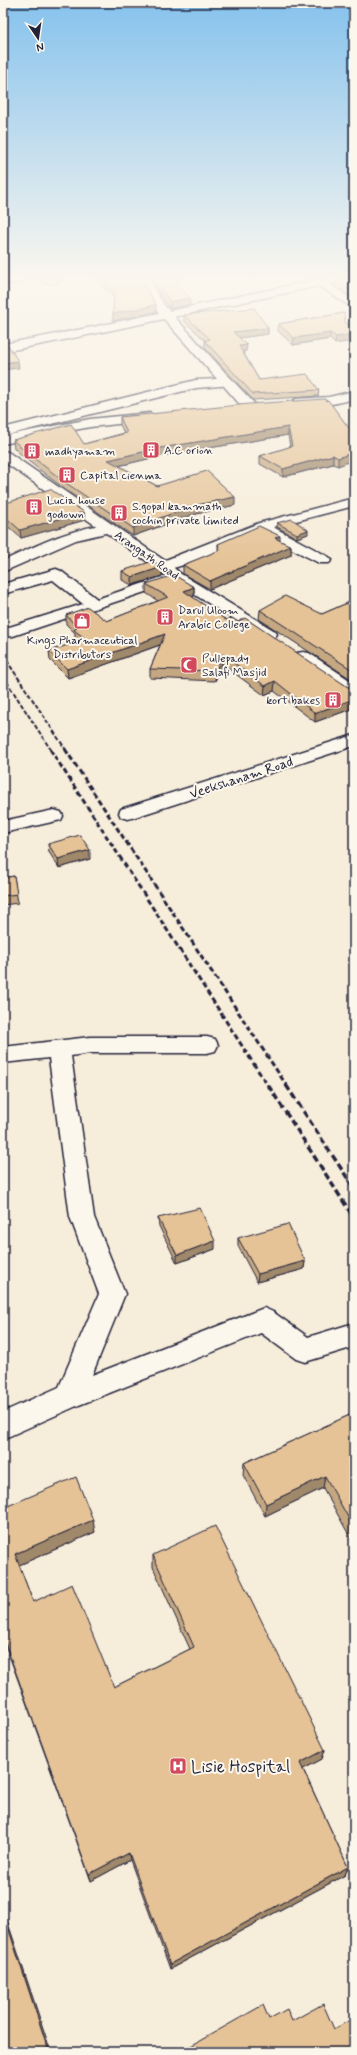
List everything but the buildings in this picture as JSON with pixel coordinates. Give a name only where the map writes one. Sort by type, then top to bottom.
[{"type":"street","points":[[3,432],[223,377],[249,406]]},
{"type":"street","points":[[281,404],[329,401],[354,395]]},
{"type":"street","points":[[234,408],[265,405]]},
{"type":"street","points":[[3,440],[90,423],[165,415]]},
{"type":"street","name":"Arangath Road","points":[[3,455],[163,566],[176,577],[354,690]]},
{"type":"street","points":[[163,566],[186,559],[261,527],[300,514],[354,502]]},
{"type":"street","points":[[261,527],[324,560]]},
{"type":"street","points":[[3,566],[46,547],[99,529],[109,528]]},
{"type":"street","points":[[3,589],[56,574],[94,605]]},
{"type":"street","points":[[7,633],[176,577]]},
{"type":"street","name":"Veekshanam Road","points":[[128,813],[354,740]]},
{"type":"street","points":[[3,827],[54,816]]},
{"type":"street","points":[[3,1055],[90,1045],[207,1045]]},
{"type":"street","points":[[59,1049],[82,1217],[112,1294],[69,1396]]},
{"type":"street","points":[[3,1426],[69,1396],[264,1320],[305,1350],[354,1335]]},
{"type":"railway","points":[[3,655],[66,750]]},
{"type":"railway","points":[[3,676],[51,750]]},
{"type":"railway","points":[[50,749],[268,1086]]},
{"type":"railway","points":[[65,749],[287,1086]]},
{"type":"railway","points":[[268,1085],[354,1218]]},
{"type":"railway","points":[[286,1085],[354,1188]]},
{"type":"place","name":"A.C orion","points":[[151,450]]},
{"type":"place","name":"madhyamam","points":[[32,451]]},
{"type":"place","name":"Capital cienma","points":[[67,475]]},
{"type":"place","name":"Lucia house godown","points":[[34,507]]},
{"type":"place","name":"S.gopal kammath cochin private limited","points":[[119,513]]},
{"type":"place","name":"Darul Uloom Arabic College","points":[[165,617]]},
{"type":"place","name":"Kings Pharmaceutical Distributors","points":[[82,621]]},
{"type":"place","name":"Pullepady Salafi Masjid","points":[[189,665]]},
{"type":"place","name":"kort bakes","points":[[333,700]]},
{"type":"place","name":"Lisie Hospital","points":[[178,1766]]}]
